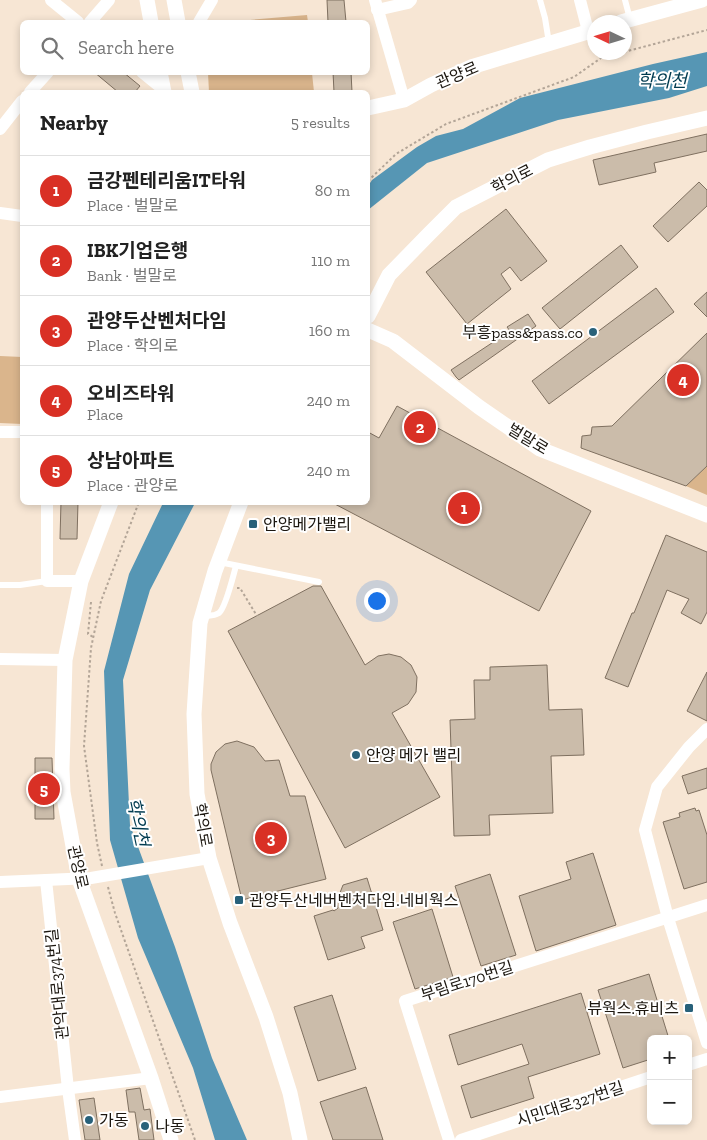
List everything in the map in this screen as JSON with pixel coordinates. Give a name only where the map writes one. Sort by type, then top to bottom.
[{"type":"street","points":[[51,0],[76,20]]},
{"type":"street","points":[[92,20],[108,0]]},
{"type":"street","points":[[147,0],[151,20]]},
{"type":"street","points":[[174,0],[178,20]]},
{"type":"street","points":[[200,20],[212,0]]},
{"type":"street","points":[[404,100],[376,5],[408,3],[412,0]]},
{"type":"street","points":[[580,0],[587,19]]},
{"type":"street","points":[[632,19],[667,5],[702,0]]},
{"type":"street","name":"관양로","points":[[370,108],[404,100],[471,68],[587,31]]},
{"type":"street","points":[[36,90],[46,75]]},
{"type":"street","points":[[145,75],[163,90]]},
{"type":"street","points":[[161,75],[164,90]]},
{"type":"street","points":[[189,75],[192,90]]},
{"type":"street","points":[[0,129],[20,104]]},
{"type":"street","name":"학의로","points":[[370,312],[389,275],[456,208],[548,160],[590,147],[707,118]]},
{"type":"street","points":[[0,213],[20,216]]},
{"type":"street","name":"벌말로","points":[[370,331],[393,342],[479,407],[540,449],[707,515]]},
{"type":"street","points":[[0,432],[20,432]]},
{"type":"street","points":[[48,505],[47,581],[81,582]]},
{"type":"street","name":"관양로","points":[[110,505],[81,582],[65,660],[62,769],[64,792],[85,878],[172,1140]]},
{"type":"street","name":"학의로","points":[[240,505],[218,562],[200,623],[194,714],[202,859],[230,923],[266,1017],[290,1093],[300,1140]]},
{"type":"street","points":[[0,659],[65,660]]},
{"type":"street","points":[[707,729],[689,747],[658,787],[645,830],[668,918],[707,1043]]},
{"type":"street","points":[[0,882],[85,878],[202,859]]},
{"type":"street","name":"관악대로374번길","points":[[46,880],[68,1089],[76,1140]]},
{"type":"street","points":[[668,918],[707,905]]},
{"type":"street","name":"부림로170번길","points":[[449,1140],[405,1001],[668,918]]},
{"type":"street","points":[[692,1064],[707,1059]]},
{"type":"street","points":[[0,1097],[151,1078]]},
{"type":"street","name":"시민대로327번길","points":[[461,1140],[647,1078]]},
{"type":"lane","points":[[540,0],[549,43]]},
{"type":"lane","points":[[625,0],[626,15]]},
{"type":"lane","points":[[218,562],[319,582]]},
{"type":"lane","points":[[202,615],[210,616],[219,613],[225,604],[236,566]]},
{"type":"lane","points":[[0,585],[20,585],[47,581]]},
{"type":"path","points":[[632,50],[707,30]]},
{"type":"path","points":[[370,179],[396,154],[446,124],[574,77],[598,60]]},
{"type":"path","points":[[104,871],[97,843],[84,746],[90,659],[101,601],[139,505]]},
{"type":"path","points":[[230,586],[240,588],[257,616]]},
{"type":"path","points":[[106,880],[115,913],[195,1140]]},
{"type":"shaded area","points":[[307,15],[308,20],[249,20]]},
{"type":"shaded area","points":[[208,75],[312,75],[314,90],[209,90]]},
{"type":"shaded area","points":[[0,356],[20,357],[20,424],[0,423]]},
{"type":"shaded area","points":[[707,466],[707,495],[686,486]]},
{"type":"water","name":"학의천","points":[[707,52],[707,86],[669,98],[558,120],[427,163],[370,208],[370,183],[372,180],[417,147],[436,136],[463,129],[520,98]]},
{"type":"water","name":"학의천","points":[[162,505],[194,505],[150,590],[123,680],[130,825],[175,947],[212,1058],[247,1140],[215,1140],[193,1068],[138,938],[110,840],[104,671],[129,574]]},
{"type":"building","points":[[327,0],[344,0],[346,20],[328,20]]},
{"type":"building","points":[[98,75],[127,75],[140,86],[137,90],[116,90]]},
{"type":"building","points":[[333,75],[351,75],[352,90],[334,90]]},
{"type":"building","points":[[707,134],[707,151],[654,163],[656,172],[599,185],[593,160]]},
{"type":"building","points":[[699,182],[707,190],[707,206],[668,242],[653,226]]},
{"type":"building","points":[[506,209],[547,261],[521,281],[510,267],[501,274],[511,289],[467,324],[426,272]]},
{"type":"building","points":[[621,245],[638,267],[560,329],[542,308]]},
{"type":"building","points":[[656,288],[674,312],[549,404],[532,381]]},
{"type":"building","points":[[707,292],[707,317],[694,304]]},
{"type":"building","points":[[528,314],[536,326],[459,380],[456,377],[451,370],[510,331],[507,327]]},
{"type":"building","points":[[707,333],[707,466],[686,486],[581,448],[582,436],[591,435],[592,427],[612,426]]},
{"type":"building","points":[[397,406],[591,511],[539,611],[337,505],[370,505],[370,433],[379,438]]},
{"type":"building","points":[[61,505],[78,505],[77,539],[60,539]]},
{"type":"building","points":[[666,535],[707,552],[707,612],[701,624],[681,613],[689,599],[667,590],[628,687],[605,678]]},
{"type":"building","name":"안양 메가 밸리","points":[[313,586],[321,586],[365,665],[378,656],[389,654],[401,657],[411,665],[417,677],[416,692],[408,704],[392,713],[440,797],[345,848],[228,631]]},
{"type":"building","points":[[547,665],[549,710],[582,709],[584,755],[551,756],[553,813],[489,815],[490,835],[454,836],[450,720],[475,719],[474,680],[490,680],[490,667]]},
{"type":"building","points":[[707,672],[707,721],[687,711]]},
{"type":"building","points":[[237,741],[254,747],[265,761],[279,760],[290,796],[305,796],[326,879],[242,900],[211,770],[211,764],[216,752],[225,744]]},
{"type":"building","points":[[35,758],[52,758],[54,819],[35,819]]},
{"type":"building","points":[[707,768],[707,788],[688,794],[682,776]]},
{"type":"building","points":[[695,808],[696,811],[699,810],[707,835],[707,882],[684,889],[663,822],[680,817],[679,813]]},
{"type":"building","points":[[593,853],[616,925],[536,951],[519,896],[571,879],[566,862]]},
{"type":"building","points":[[490,874],[516,955],[481,966],[455,886]]},
{"type":"building","points":[[367,878],[383,930],[361,937],[365,948],[328,960],[314,916],[334,911],[338,908],[336,903],[343,885]]},
{"type":"building","points":[[432,909],[453,977],[415,989],[393,922]]},
{"type":"building","points":[[649,974],[668,1035],[647,1035],[647,1060],[623,1068],[598,990]]},
{"type":"building","points":[[581,993],[600,1054],[528,1077],[534,1098],[471,1118],[461,1086],[529,1064],[522,1044],[458,1065],[449,1035]]},
{"type":"building","points":[[332,995],[356,1069],[318,1081],[294,1007]]},
{"type":"building","points":[[366,1087],[383,1140],[333,1140],[320,1102]]},
{"type":"building","name":"나동","points":[[140,1088],[144,1110],[150,1109],[154,1140],[139,1140],[135,1112],[129,1112],[126,1090]]},
{"type":"building","name":"가동","points":[[94,1098],[100,1140],[85,1140],[79,1100]]},
{"type":"place","name":"부흥pass&pass.co","points":[[593,332]]},
{"type":"place","name":"오비즈타워","points":[[683,380]]},
{"type":"place","name":"IBK기업은행","points":[[420,427]]},
{"type":"place","name":"금강펜테리움IT타워","points":[[464,508]]},
{"type":"place","name":"안양메가밸리","points":[[253,524]]},
{"type":"place","name":"안양 메가 밸리","points":[[356,755]]},
{"type":"place","name":"상남아파트","points":[[44,789]]},
{"type":"place","name":"관양두산벤처다임","points":[[271,838]]},
{"type":"place","name":"관양두산네버벤처다임.네비웍스","points":[[239,900]]},
{"type":"place","name":"뷰웍스.휴비츠","points":[[689,1008]]},
{"type":"place","name":"가동","points":[[89,1120]]},
{"type":"place","name":"나동","points":[[145,1126]]}]
